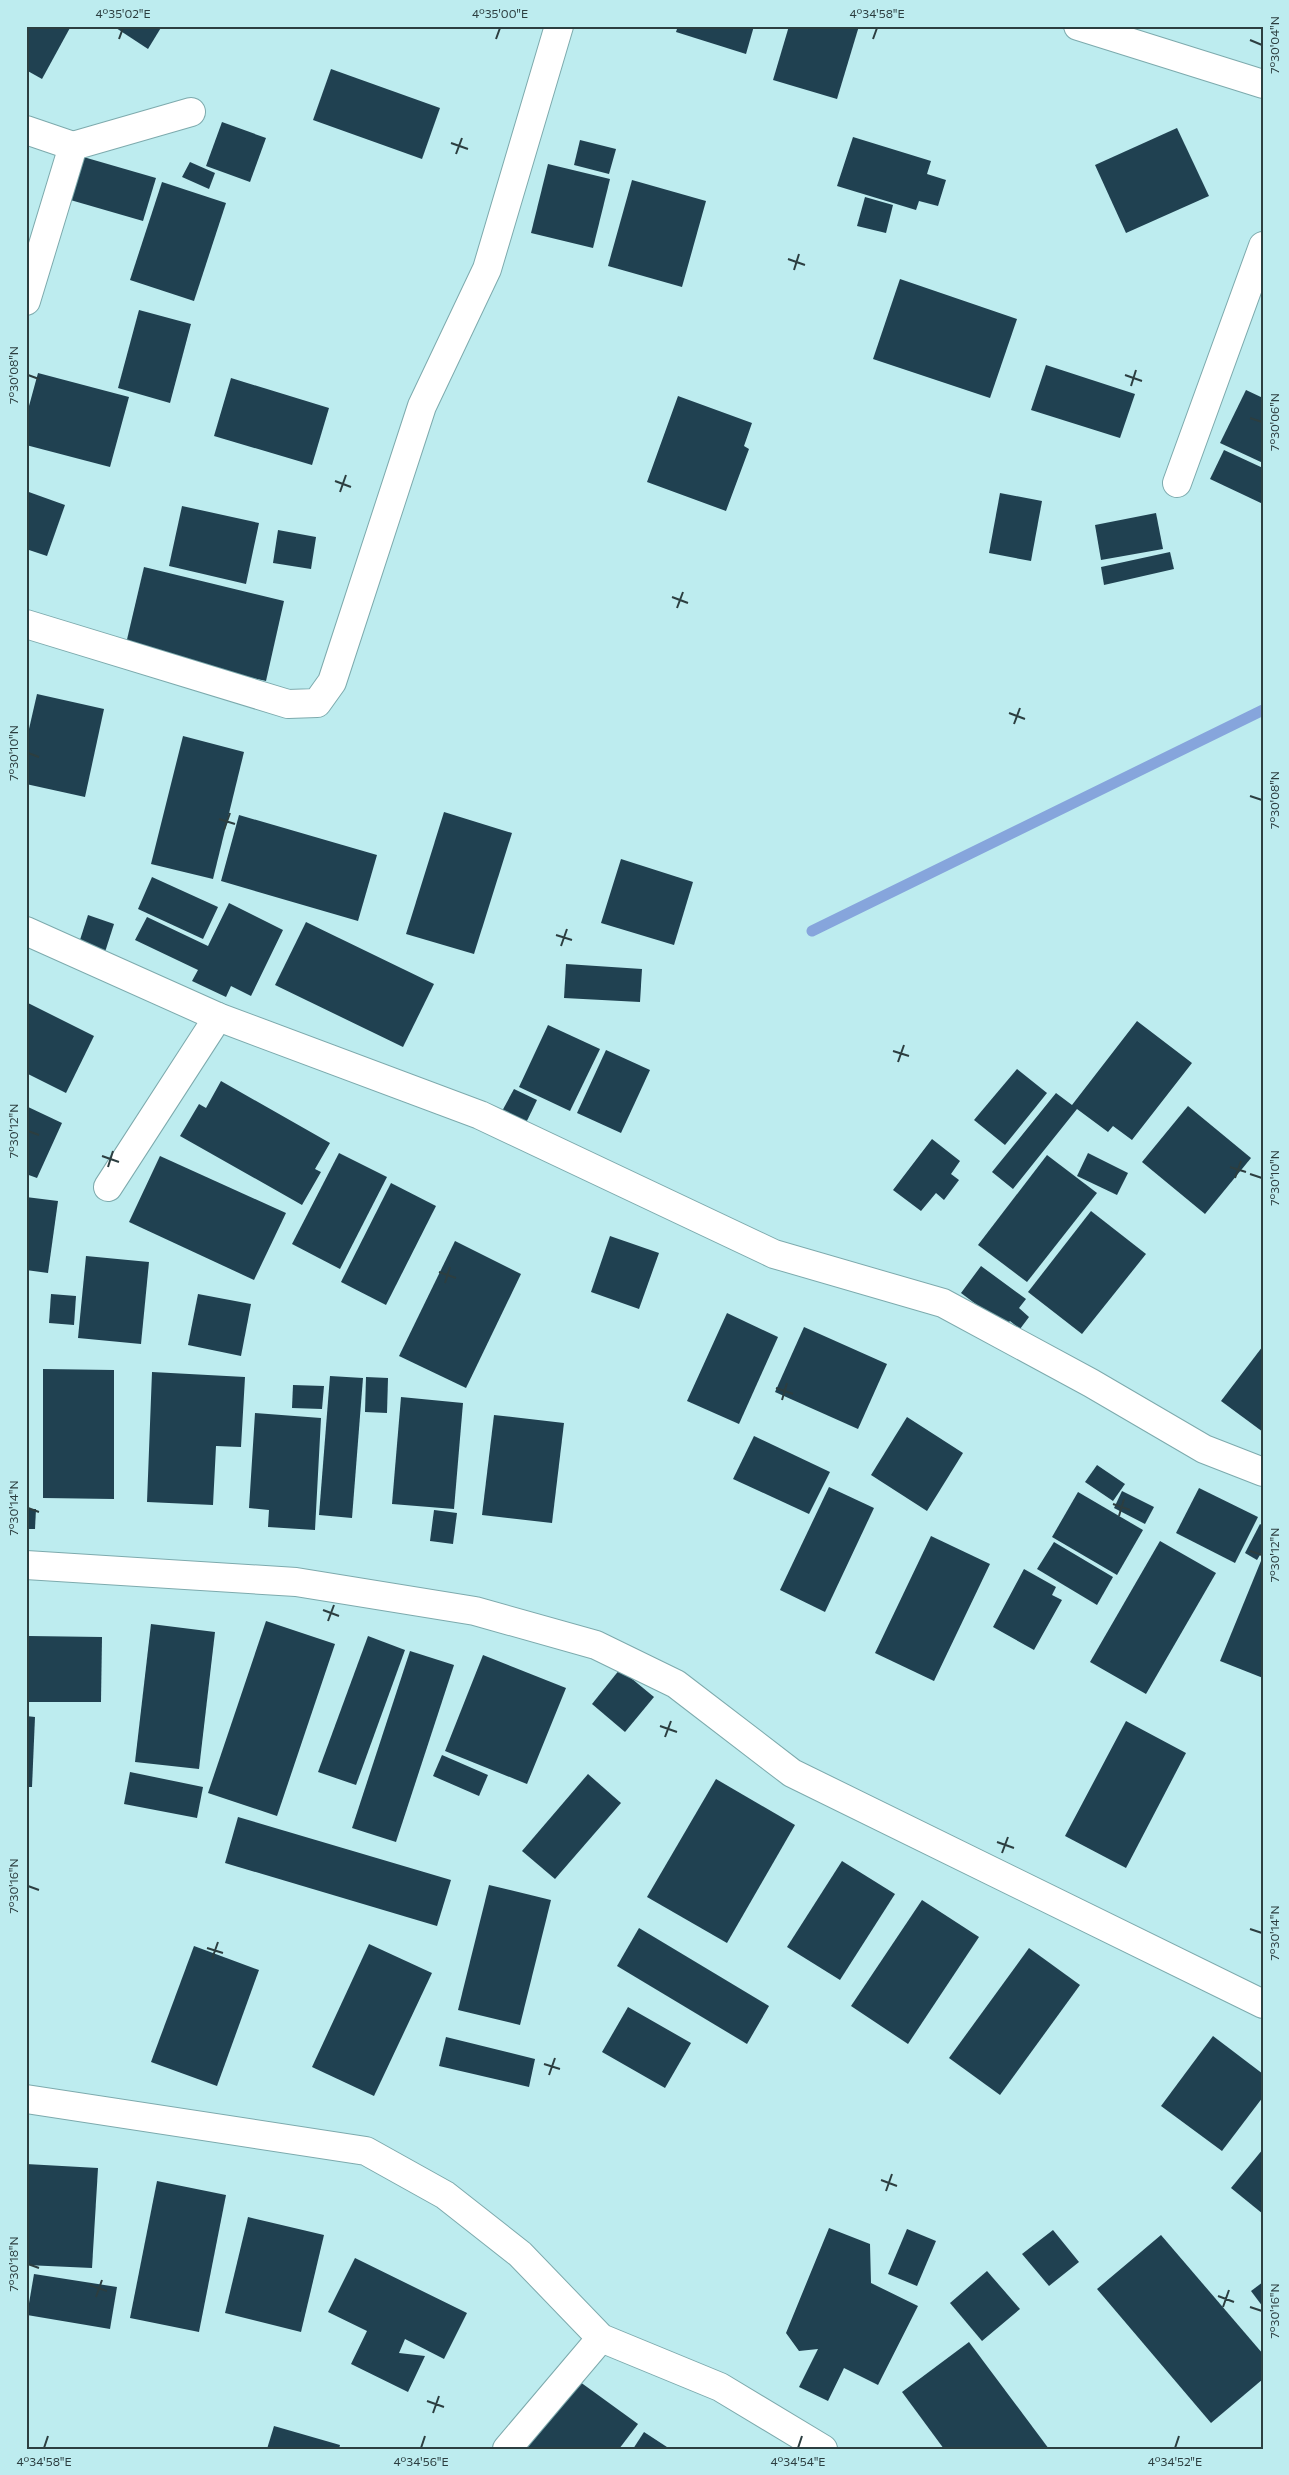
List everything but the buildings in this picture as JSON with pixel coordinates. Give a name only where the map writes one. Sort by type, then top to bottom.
[{"type":"street","points":[[26,624],[288,704],[317,703],[332,682],[422,406],[487,269],[559,26]]},
{"type":"street","points":[[1078,26],[1263,84]]},
{"type":"street","points":[[26,130],[73,146],[191,112]]},
{"type":"street","points":[[26,301],[73,146]]},
{"type":"street","points":[[1177,483],[1263,246]]},
{"type":"street","points":[[26,931],[218,1017],[480,1115],[774,1254],[942,1303],[1092,1383],[1204,1449],[1263,1472]]},
{"type":"street","points":[[108,1187],[218,1017]]},
{"type":"street","points":[[26,1564],[296,1582],[475,1611],[596,1645],[676,1684],[792,1773],[1263,2004]]},
{"type":"street","points":[[26,2099],[366,2151],[445,2195],[520,2254],[601,2338],[720,2387],[824,2449]]},
{"type":"street","points":[[507,2449],[601,2338]]},
{"type":"waterway","points":[[812,931],[1263,710]]}]
